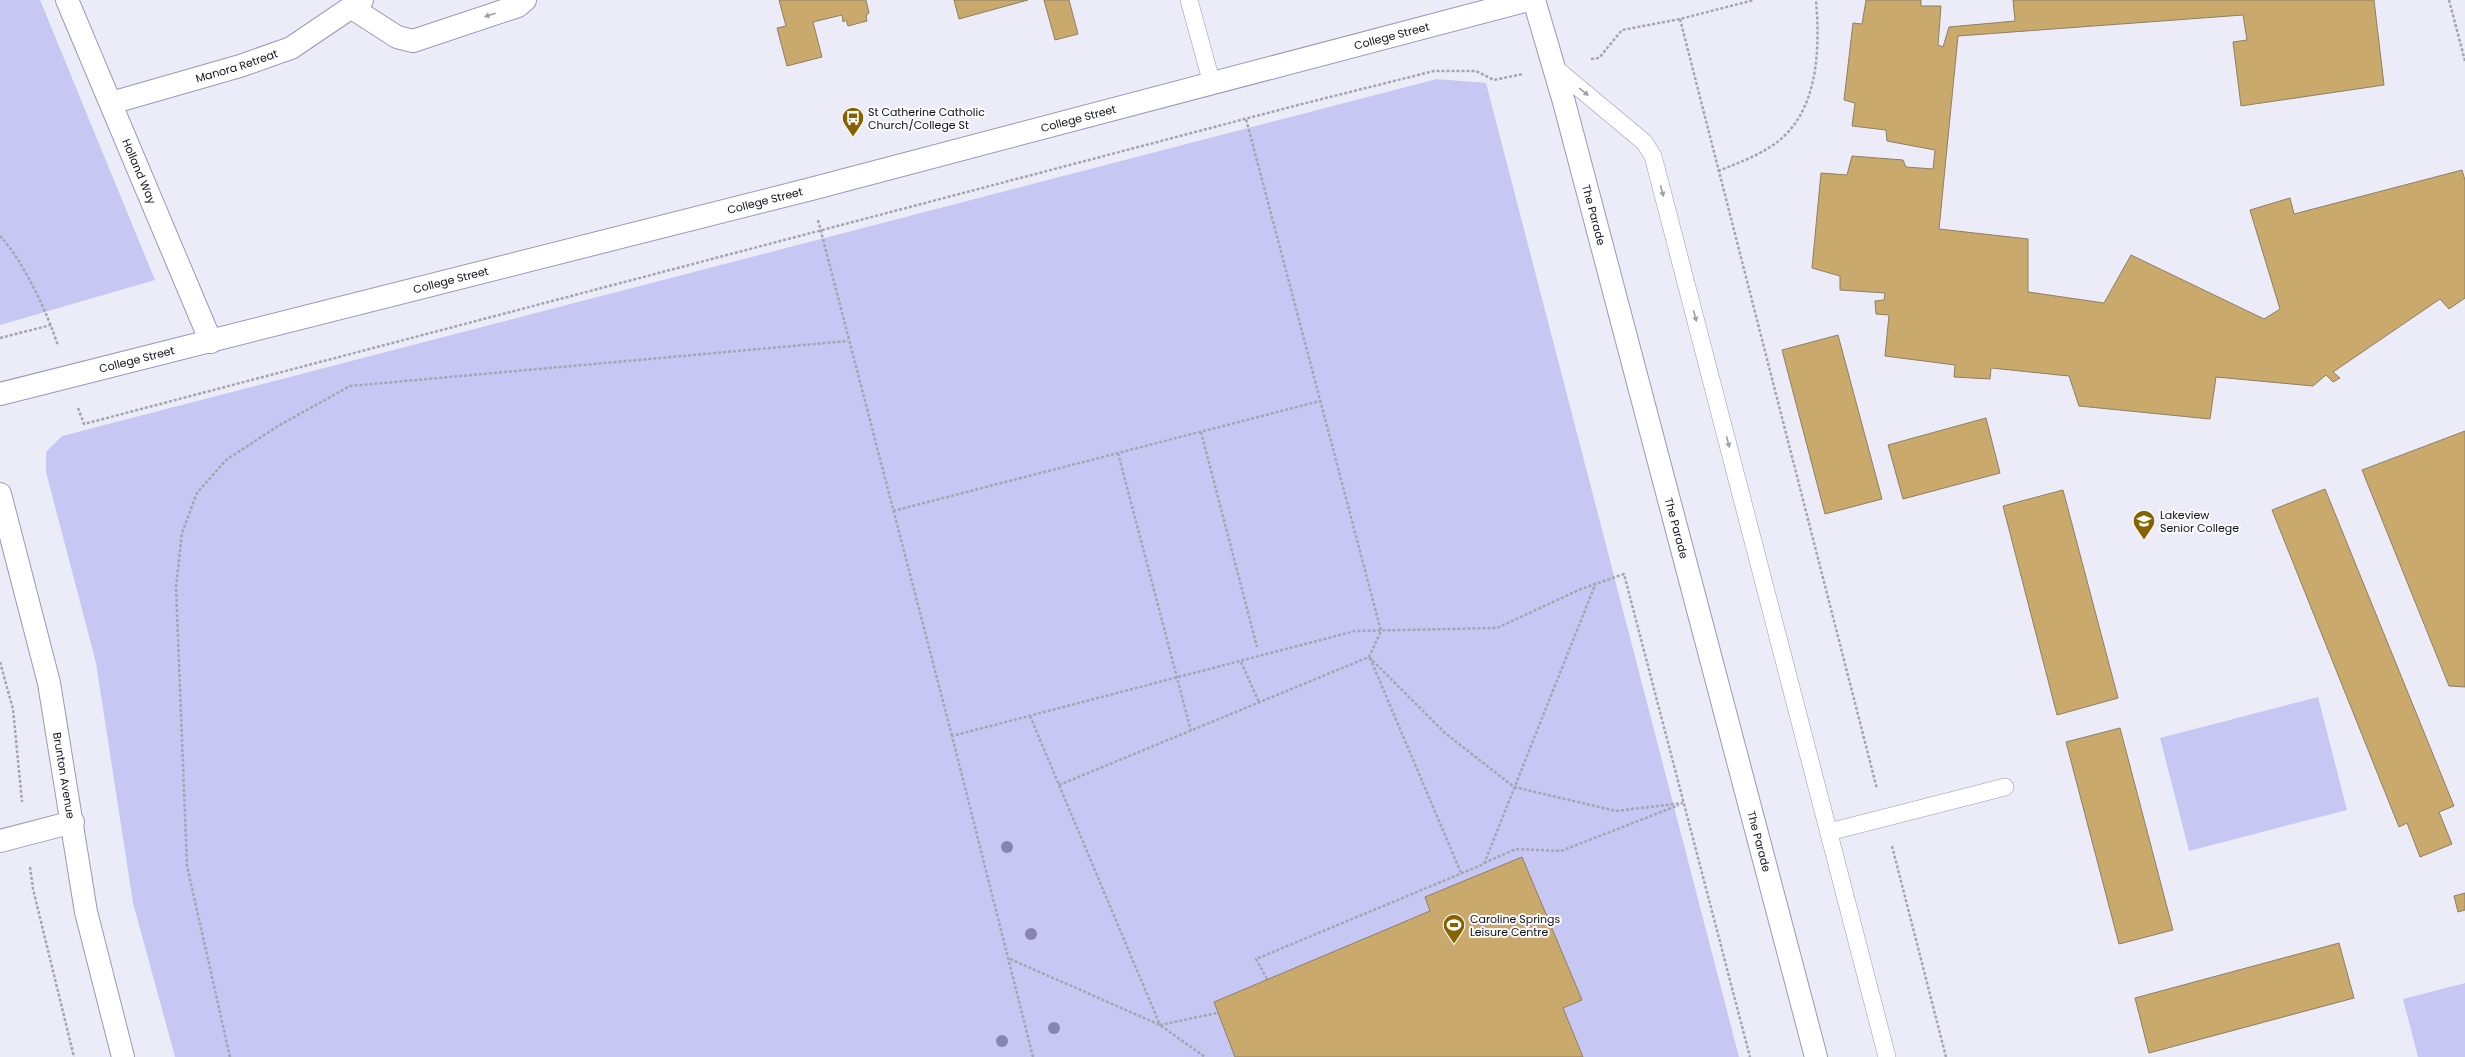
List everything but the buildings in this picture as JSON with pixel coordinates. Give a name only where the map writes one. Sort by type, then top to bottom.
[{"type":"street","name":"Holland Way","points":[[68,0],[211,342]]},
{"type":"street","name":"Manora Retreat","points":[[111,102],[240,66],[291,48],[357,4],[397,37],[413,40],[518,6],[525,0]]},
{"type":"street","name":"College Street","points":[[0,394],[211,342],[811,189],[1528,0]]},
{"type":"street","name":"The Parade","points":[[1534,0],[1554,68],[1816,1057]]},
{"type":"street","name":"Brunton Avenue","points":[[0,494],[49,683],[73,822],[86,912],[123,1057]]},
{"type":"street","points":[[0,841],[73,822]]},
{"type":"lane","points":[[1189,0],[1212,84]]},
{"type":"lane","points":[[1554,68],[1644,142],[1653,156],[1887,1057]]},
{"type":"lane","points":[[1829,832],[2005,787]]},
{"type":"path","points":[[84,424],[821,230],[1434,71],[1476,71],[1494,80],[1599,58],[1622,30],[1680,20],[1754,0]]},
{"type":"path","points":[[1718,171],[1755,156],[1776,143],[1793,127],[1808,100],[1816,64],[1816,0]]},
{"type":"path","points":[[2449,0],[2465,61]]},
{"type":"path","points":[[1680,20],[1946,1057]]},
{"type":"path","points":[[1059,785],[1369,657],[1381,631],[1246,119]]},
{"type":"path","points":[[811,189],[848,341],[1010,958],[1033,1057]]},
{"type":"path","points":[[0,236],[11,247],[51,324],[0,338]]},
{"type":"path","points":[[230,1057],[187,866],[176,588],[182,533],[197,493],[226,460],[278,426],[350,386],[848,341]]},
{"type":"path","points":[[893,511],[1320,401]]},
{"type":"path","points":[[1201,432],[1257,647]]},
{"type":"path","points":[[1118,453],[1191,731]]},
{"type":"path","points":[[952,736],[1177,679],[1355,631],[1496,628],[1595,584],[1624,574],[1750,1057]]},
{"type":"path","points":[[1484,864],[1595,584]]},
{"type":"path","points":[[1369,657],[1446,733],[1514,787],[1616,811],[1683,803]]},
{"type":"path","points":[[1369,657],[1461,873]]},
{"type":"path","points":[[1241,662],[1259,702]]},
{"type":"path","points":[[1030,716],[1160,1024]]},
{"type":"path","points":[[1266,979],[1256,959],[1484,864],[1516,849],[1561,851],[1683,803]]},
{"type":"path","points":[[1010,958],[1160,1024],[1206,1057]]},
{"type":"path","points":[[1160,1024],[1217,1013]]},
{"type":"shaded area","points":[[0,0],[40,0],[155,280],[0,325]]},
{"type":"shaded area","points":[[1437,79],[1486,83],[1739,1057],[175,1057],[133,903],[96,663],[46,472],[46,452],[62,436]]},
{"type":"shaded area","points":[[2318,697],[2347,810],[2189,851],[2160,738]]},
{"type":"shaded area","points":[[2465,983],[2465,1057],[2418,1057],[2403,999]]},
{"type":"place","name":"St Catherine Catholic Church/College St","points":[[853,138]]},
{"type":"place","name":"Lakeview Senior College","points":[[2144,540]]},
{"type":"place","name":"Caroline Springs Leisure Centre","points":[[1454,944]]}]
